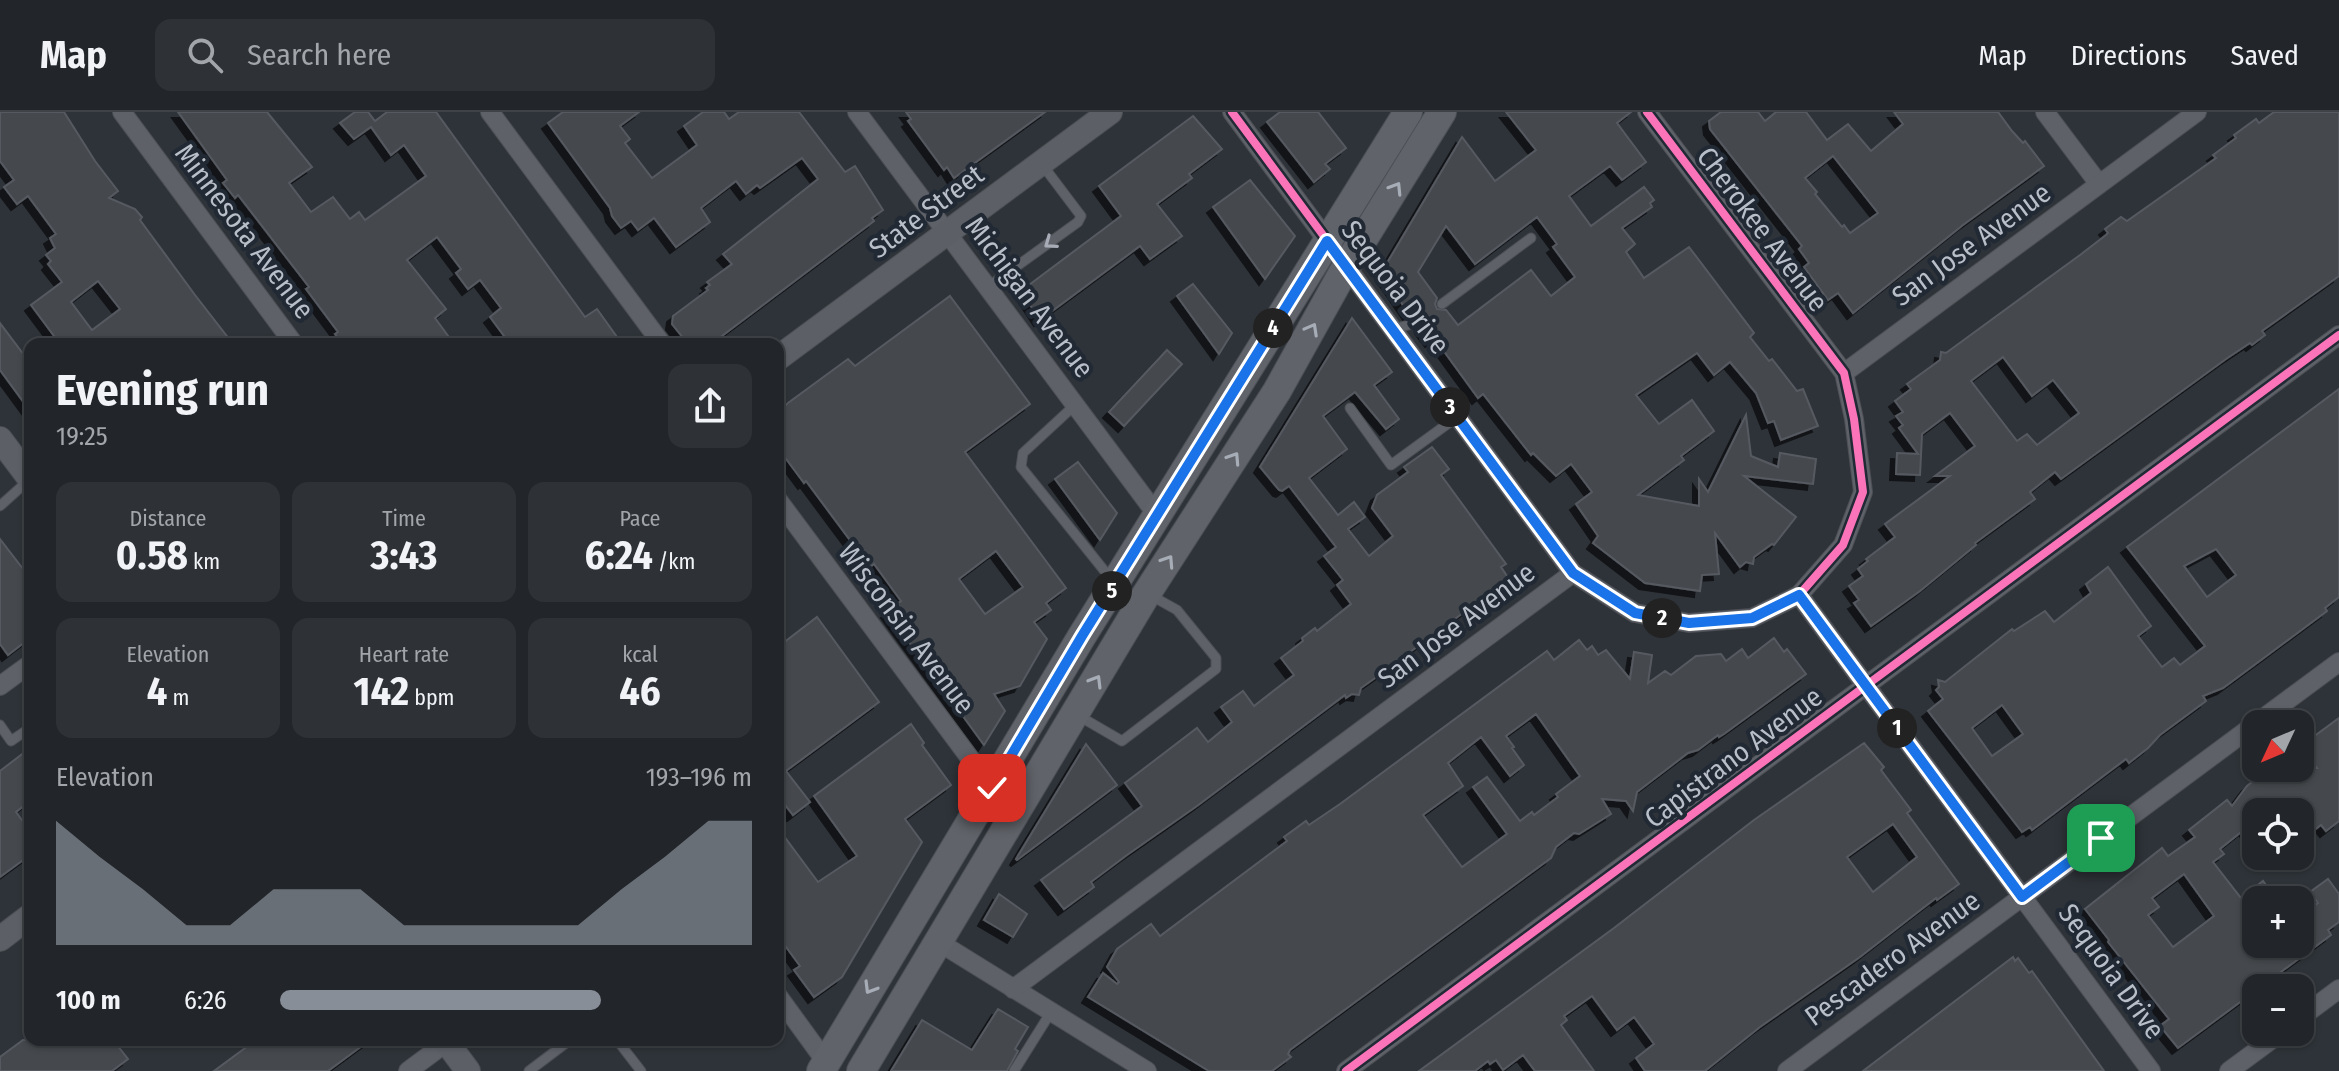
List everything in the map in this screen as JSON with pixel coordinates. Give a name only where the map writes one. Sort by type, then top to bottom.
[{"type":"main road","name":"State Street","points":[[784,354],[1110,112]]},
{"type":"main road","points":[[824,1066],[1082,636],[1408,112]]},
{"type":"main road","points":[[861,1071],[1147,593],[1277,391],[1346,267],[1442,112]]},
{"type":"main road","points":[[0,439],[24,467]]},
{"type":"main road","points":[[962,898],[958,877],[997,810],[997,797],[992,788]]},
{"type":"main road","points":[[0,939],[24,921]]},
{"type":"main road","points":[[450,1046],[468,1071]]},
{"type":"street","name":"Minnesota Avenue","points":[[122,112],[290,338]]},
{"type":"street","points":[[490,112],[658,338]]},
{"type":"street","name":"Michigan Avenue","points":[[857,112],[1157,515]]},
{"type":"street","name":"Sequoia Drive","points":[[1232,112],[1573,573]]},
{"type":"street","name":"Cherokee Avenue","points":[[1647,112],[1844,373]]},
{"type":"street","points":[[2045,112],[2099,184]]},
{"type":"street","name":"San Jose Avenue","points":[[1013,989],[1573,573],[1635,613],[1689,623],[1752,618],[1799,595],[1843,545],[1863,492],[1854,419],[1844,373],[2197,112]]},
{"type":"street","name":"Capistrano Avenue","points":[[1346,1071],[2339,335]]},
{"type":"street","name":"Wisconsin Avenue","points":[[784,508],[992,788]]},
{"type":"street","name":"Sequoia Drive","points":[[1799,595],[2151,1071]]},
{"type":"street","name":"Pescadero Avenue","points":[[1787,1071],[2339,662]]},
{"type":"street","points":[[0,686],[24,668]]},
{"type":"street","points":[[937,941],[1147,1071]]},
{"type":"street","points":[[2314,1008],[2339,989]]},
{"type":"street","points":[[784,1005],[824,1066]]},
{"type":"street","points":[[408,1071],[440,1046]]},
{"type":"street","points":[[2229,1071],[2263,1046]]},
{"type":"lane","points":[[988,288],[1078,222],[1081,216],[1041,163]]},
{"type":"lane","points":[[1442,304],[1531,238]]},
{"type":"lane","points":[[1393,329],[1416,323]]},
{"type":"lane","points":[[1075,405],[1023,453],[1021,467],[1116,584]]},
{"type":"lane","points":[[1350,408],[1391,465],[1457,417]]},
{"type":"lane","points":[[0,506],[24,477]]},
{"type":"lane","points":[[1076,715],[1122,741],[1216,669],[1216,658],[1177,610],[1147,593]]},
{"type":"lane","points":[[0,725],[11,741],[24,732]]},
{"type":"lane","points":[[1014,1071],[1051,1012]]},
{"type":"lane","points":[[529,1071],[562,1046]]},
{"type":"lane","points":[[622,1046],[641,1071]]},
{"type":"building","points":[[0,112],[64,112],[118,191],[109,198],[135,209],[142,217],[140,220],[228,338],[56,338],[31,305],[62,282],[48,264],[51,261],[46,255],[55,248],[50,238],[56,234],[28,196],[17,204],[4,187],[14,180],[0,161]],"holes":[[[98,281],[120,309],[92,330],[71,302]]]},
{"type":"building","points":[[178,112],[267,112],[312,167],[289,183],[311,212],[333,197],[350,219],[359,212],[365,220],[426,176],[404,145],[391,155],[371,127],[354,139],[340,123],[355,112],[368,112],[375,121],[387,112],[436,112],[585,317],[597,309],[618,338],[506,338],[490,317],[501,308],[480,280],[468,289],[456,273],[461,269],[437,237],[407,260],[446,309],[435,318],[450,338],[338,338],[335,334],[338,332],[306,289],[309,287],[238,195],[235,198],[223,183],[227,180]]},
{"type":"building","points":[[563,112],[639,112],[620,126],[630,139],[625,143],[652,178],[697,145],[684,126],[703,112],[724,112],[729,119],[739,112],[799,112],[845,172],[855,166],[883,210],[872,218],[874,221],[722,336],[724,338],[683,338],[672,324],[673,316],[708,290],[706,288],[710,285],[707,282],[732,264],[723,254],[818,179],[802,158],[760,188],[757,185],[746,194],[736,181],[701,208],[710,222],[676,247],[654,218],[638,230],[631,221],[621,228],[548,123]]},
{"type":"building","points":[[906,112],[1045,112],[954,178],[947,167],[944,170],[908,121],[911,119]]},
{"type":"building","points":[[1280,112],[1318,112],[1346,148],[1325,164],[1330,169],[1314,182],[1267,122]]},
{"type":"building","points":[[1506,112],[1631,112],[1617,123],[1646,162],[1622,180],[1610,166],[1569,196],[1591,226],[1644,187],[1654,200],[1650,203],[1652,207],[1622,228],[1635,244],[1626,252],[1644,278],[1689,247],[1754,333],[1750,337],[1769,361],[1772,359],[1797,391],[1803,389],[1818,426],[1781,440],[1774,421],[1768,423],[1756,393],[1730,362],[1714,375],[1697,353],[1636,395],[1659,424],[1692,400],[1714,431],[1681,456],[1684,460],[1638,495],[1699,506],[1699,479],[1708,492],[1746,415],[1751,456],[1778,467],[1780,453],[1816,459],[1813,484],[1744,476],[1796,517],[1774,545],[1754,557],[1753,564],[1746,562],[1740,567],[1715,533],[1719,574],[1702,575],[1700,591],[1645,583],[1593,543],[1598,536],[1576,504],[1592,492],[1571,464],[1556,476],[1533,453],[1531,455],[1483,394],[1478,398],[1435,339],[1431,341],[1421,328],[1422,318],[1411,317],[1381,273],[1462,137],[1495,181],[1536,150]],"holes":[[[1537,217],[1557,244],[1553,247],[1575,277],[1551,296],[1531,270],[1458,325],[1446,310],[1437,309],[1437,298],[1418,272],[1446,226],[1475,264]]]},
{"type":"building","points":[[1721,112],[1758,112],[1765,121],[1776,112],[1806,112],[1827,140],[1848,124],[1871,151],[1903,124],[1894,112],[1998,112],[2044,166],[1963,225],[1853,313],[1838,293],[1828,300],[1804,267],[1809,263],[1799,249],[1802,246],[1710,129],[1709,121]],"holes":[[[1833,156],[1878,213],[1850,233],[1805,178]]]},
{"type":"building","points":[[2274,112],[2339,112],[2339,276],[2262,331],[2265,335],[2252,345],[2250,343],[2226,359],[2061,479],[2055,472],[2030,492],[2035,499],[1871,626],[1854,603],[1859,600],[1849,586],[1863,576],[1858,569],[1895,537],[1885,524],[1950,476],[1935,476],[1975,446],[1950,413],[1922,434],[1920,475],[1896,474],[1897,453],[1918,454],[1899,428],[1903,425],[1896,416],[1903,412],[1895,401],[1911,389],[1907,384],[1940,360],[1941,352],[1946,353],[2106,235],[2105,229],[2121,217],[2127,221],[2216,158],[2213,155],[2236,138],[2234,135],[2256,119],[2259,123]],"holes":[[[2003,357],[2032,396],[2053,380],[2079,413],[2037,445],[2027,434],[2017,441],[1971,381]]]},
{"type":"building","points":[[1193,116],[1222,149],[1189,174],[1192,178],[1157,204],[1182,236],[1150,259],[1140,246],[1040,320],[1021,291],[1121,216],[1099,186]]},
{"type":"building","points":[[1250,180],[1295,236],[1265,279],[1213,207]]},
{"type":"building","points":[[1193,284],[1232,333],[1219,354],[1177,296]]},
{"type":"building","points":[[950,296],[1030,404],[965,452],[1066,588],[1046,603],[1051,610],[1034,622],[1047,639],[1020,686],[994,694],[1005,711],[984,745],[887,612],[901,601],[874,564],[870,567],[784,456],[784,407],[848,359],[855,366]],"holes":[[[996,551],[1023,587],[985,614],[959,579]]]},
{"type":"building","points":[[1352,318],[1392,372],[1374,385],[1399,419],[1386,429],[1355,392],[1323,416],[1347,449],[1309,478],[1338,515],[1354,502],[1365,517],[1348,529],[1369,556],[1393,536],[1372,508],[1377,495],[1408,472],[1404,467],[1432,447],[1449,469],[1441,475],[1506,564],[1501,567],[1509,579],[1391,666],[1390,672],[1385,671],[1361,688],[1359,695],[1352,694],[1346,698],[1345,695],[1127,855],[1091,882],[1094,887],[1064,909],[1041,880],[1142,806],[1125,783],[1197,728],[1208,742],[1232,722],[1221,707],[1243,691],[1254,706],[1294,675],[1281,658],[1303,641],[1302,638],[1315,628],[1317,631],[1351,604],[1337,585],[1343,580],[1324,556],[1336,547],[1289,486],[1279,490],[1260,467]]},
{"type":"building","points":[[0,323],[24,355],[24,403],[0,370]]},
{"type":"building","points":[[1167,350],[1182,364],[1124,426],[1109,412]]},
{"type":"building","points":[[2339,389],[2339,597],[2325,608],[2327,611],[2223,688],[2203,696],[2206,701],[2129,763],[2126,759],[2032,830],[2030,827],[2022,832],[1928,711],[1943,699],[1936,690],[1938,680],[1945,682],[2012,629],[2014,631],[2045,611],[2054,622],[2091,593],[2086,584],[2108,567],[2151,626],[2138,636],[2162,667],[2174,658],[2180,665],[2205,646],[2127,547]],"holes":[[[2216,549],[2236,575],[2207,597],[2184,566]],[[2002,705],[2023,734],[1992,756],[1972,728]]]},
{"type":"building","points":[[1078,462],[1117,513],[1100,540],[1055,479]]},
{"type":"building","points":[[0,539],[24,570],[24,643],[8,655],[0,644]]},
{"type":"building","points":[[817,617],[879,702],[786,771],[810,802],[793,815],[784,804],[784,642]]},
{"type":"building","points":[[1774,638],[1784,652],[1787,649],[1806,674],[1724,734],[1688,753],[1637,792],[1633,811],[1626,801],[1602,799],[1611,814],[1579,834],[1574,833],[1556,847],[1551,858],[1290,1050],[1288,1054],[1291,1057],[1272,1071],[1209,1071],[1088,997],[1103,973],[1117,984],[1119,982],[1107,967],[1117,949],[1151,924],[1160,936],[1287,841],[1284,837],[1306,821],[1309,825],[1340,804],[1547,651],[1554,660],[1579,640],[1587,650],[1592,646],[1598,655],[1606,650],[1630,679],[1634,652],[1652,655],[1648,683],[1665,671],[1671,675],[1696,656],[1721,654],[1726,661],[1742,649],[1748,658]],"holes":[[[1536,714],[1580,776],[1556,794],[1558,797],[1534,815],[1532,812],[1520,821],[1487,777],[1473,787],[1507,834],[1462,867],[1423,815],[1463,786],[1448,763],[1481,737],[1510,776],[1524,765],[1506,736]]]},
{"type":"building","points":[[2339,718],[2339,821],[2326,831],[2321,825],[2314,830],[2314,798],[2242,798],[2242,831],[2220,849],[2224,854],[2213,862],[2242,897],[2242,958],[2300,958],[2278,974],[2242,974],[2242,1001],[2178,1048],[2160,1026],[2169,1019],[2085,909],[2162,848],[2168,856],[2195,837],[2189,830],[2227,800],[2232,806],[2252,782],[2314,782],[2314,768],[2317,768],[2314,764],[2314,736]],"holes":[[[2184,874],[2214,916],[2173,947],[2148,915],[2159,907],[2152,898]]]},
{"type":"building","points":[[911,724],[951,785],[905,819],[922,842],[842,977],[814,997],[794,970],[800,966],[784,944],[784,836],[818,882],[857,856],[814,796]]},
{"type":"building","points":[[1864,743],[1884,767],[1881,770],[1911,810],[1907,813],[1959,884],[1760,1027],[1705,1071],[1645,1071],[1636,1058],[1654,1044],[1634,1017],[1617,1030],[1592,996],[1564,1016],[1567,1020],[1561,1025],[1594,1071],[1535,1071],[1523,1055],[1503,1070],[1496,1060],[1490,1064],[1488,1061],[1475,1071],[1419,1071],[1614,928],[1754,820]],"holes":[[[1893,824],[1917,857],[1873,892],[1847,857]]]},
{"type":"building","points":[[1086,744],[1117,785],[1017,860],[1016,859]]},
{"type":"building","points":[[24,753],[24,806],[16,812],[24,823],[24,859],[0,877],[0,771]]},
{"type":"building","points":[[2328,879],[2339,894],[2339,922],[2328,930],[2331,935],[2314,948],[2314,906],[2318,903],[2314,889]]},
{"type":"building","points":[[999,894],[1027,914],[1013,937],[984,920]]},
{"type":"building","points":[[2013,957],[2015,961],[2018,958],[2029,973],[2032,971],[2104,1071],[1863,1071]]},
{"type":"building","points":[[998,1009],[1028,1027],[1007,1071],[891,1071],[922,1020],[972,1050]]},
{"type":"building","points":[[24,1040],[24,1046],[118,1046],[128,1059],[112,1071],[0,1071],[0,1057]]},
{"type":"building","points":[[248,1046],[362,1046],[328,1071],[214,1071]]},
{"type":"cycle path","points":[[1232,112],[1573,573],[1635,613],[1689,623],[1752,618],[1799,595],[1843,545],[1863,492],[1854,419],[1844,373],[1647,112]]},
{"type":"cycle path","points":[[1346,1071],[2339,335]]},
{"type":"route","points":[[992,788],[1082,636],[1327,241],[1573,573],[1635,613],[1689,623],[1752,618],[1799,595],[2022,897],[2101,838]]}]
